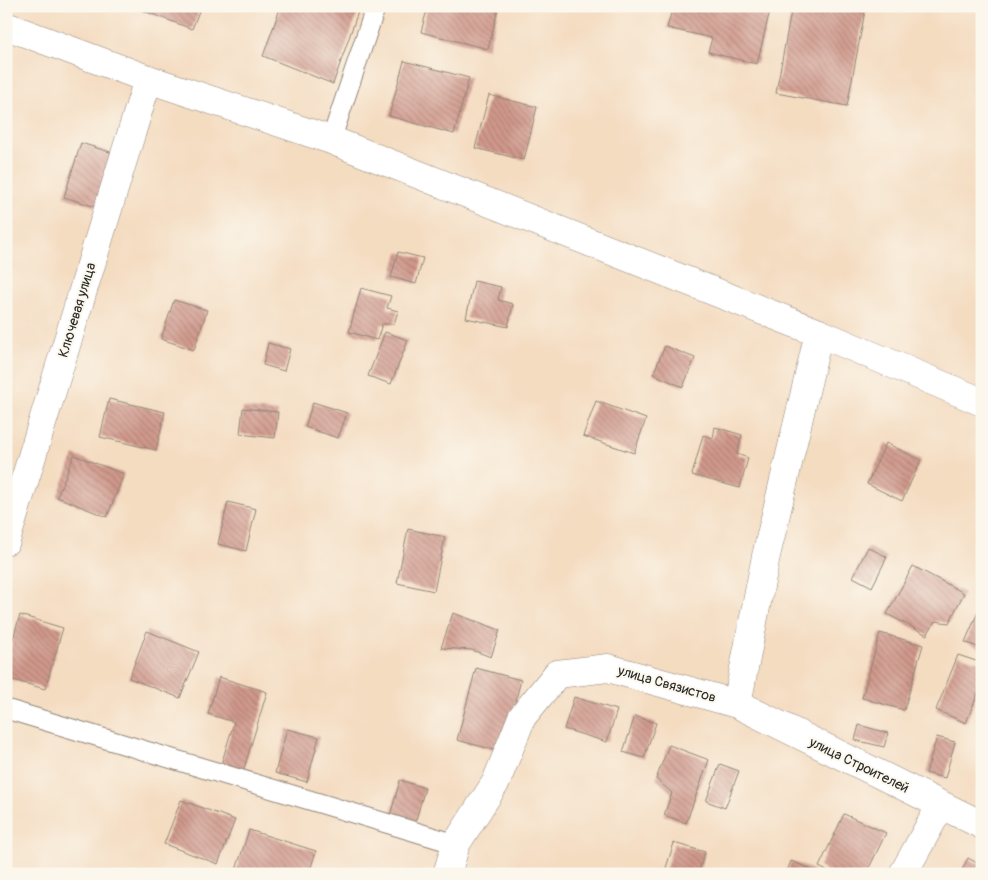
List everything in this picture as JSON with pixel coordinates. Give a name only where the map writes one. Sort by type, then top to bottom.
[{"type":"street","points":[[6,26],[148,79],[331,140],[819,333],[982,402]]},
{"type":"street","name":"Ключевая улица","points":[[6,541],[148,79]]},
{"type":"street","points":[[737,704],[766,556],[819,333]]},
{"type":"street","name":"улица Связистов","points":[[448,874],[456,844],[496,782],[522,717],[557,674],[608,668],[737,704]]},
{"type":"street","name":"улица Строителей","points":[[737,704],[982,825]]},
{"type":"street","points":[[904,874],[941,805]]},
{"type":"lane","points":[[331,140],[376,6]]},
{"type":"lane","points":[[6,709],[456,844]]},
{"type":"building","points":[[131,6],[201,6],[192,29]]},
{"type":"building","points":[[281,6],[360,6],[333,84],[263,56]]},
{"type":"building","points":[[428,6],[499,6],[488,49],[421,32]]},
{"type":"building","points":[[673,6],[702,11],[703,6],[771,6],[757,64],[708,52],[712,38],[667,28]]},
{"type":"building","points":[[792,6],[866,6],[847,106],[776,93]]},
{"type":"building","points":[[404,61],[469,78],[454,134],[389,116]]},
{"type":"building","points":[[489,95],[537,107],[524,160],[475,148]]},
{"type":"building","points":[[81,143],[113,153],[96,207],[64,197]]},
{"type":"building","points":[[398,252],[423,258],[416,284],[391,277]]},
{"type":"building","points":[[474,281],[501,287],[498,300],[513,304],[508,327],[466,318]]},
{"type":"building","points":[[361,288],[391,296],[387,308],[398,311],[394,324],[382,324],[377,340],[349,332]]},
{"type":"building","points":[[174,300],[207,310],[194,350],[161,339]]},
{"type":"building","points":[[385,332],[408,340],[391,384],[368,376]]},
{"type":"building","points":[[268,343],[290,349],[284,371],[263,365]]},
{"type":"building","points":[[665,346],[695,358],[683,387],[653,374]]},
{"type":"building","points":[[109,399],[165,412],[156,450],[100,437]]},
{"type":"building","points":[[596,401],[646,419],[634,453],[583,436]]},
{"type":"building","points":[[313,402],[347,413],[338,438],[305,427]]},
{"type":"building","points":[[243,408],[278,412],[275,438],[240,434]]},
{"type":"building","points":[[715,427],[742,435],[737,454],[748,458],[740,488],[692,475],[703,435],[713,438]]},
{"type":"building","points":[[886,443],[921,460],[902,501],[867,484]]},
{"type":"building","points":[[74,455],[124,474],[107,517],[57,497]]},
{"type":"building","points":[[228,502],[256,509],[246,551],[218,544]]},
{"type":"building","points":[[408,529],[445,537],[434,591],[397,583]]},
{"type":"building","points":[[868,547],[887,557],[872,587],[853,577]]},
{"type":"building","points":[[913,566],[964,593],[949,623],[935,621],[927,635],[887,614]]},
{"type":"building","points":[[982,603],[982,649],[965,642]]},
{"type":"building","points":[[453,613],[500,630],[491,657],[472,650],[441,648]]},
{"type":"building","points":[[20,615],[63,628],[45,689],[6,678],[6,662]]},
{"type":"building","points":[[147,631],[199,652],[180,698],[129,678]]},
{"type":"building","points":[[880,633],[923,645],[904,710],[862,698]]},
{"type":"building","points":[[958,655],[982,663],[982,683],[966,723],[936,710]]},
{"type":"building","points":[[476,668],[521,680],[502,752],[457,740]]},
{"type":"building","points":[[219,677],[267,692],[243,772],[221,765],[234,722],[208,714]]},
{"type":"building","points":[[574,697],[617,710],[607,742],[564,729]]},
{"type":"building","points":[[635,716],[656,723],[644,758],[623,752]]},
{"type":"building","points":[[859,725],[888,733],[884,747],[855,740]]},
{"type":"building","points":[[287,729],[319,737],[307,782],[275,773]]},
{"type":"building","points":[[937,737],[955,742],[945,778],[926,773]]},
{"type":"building","points":[[669,745],[709,760],[686,823],[664,815],[672,793],[656,779]]},
{"type":"building","points":[[720,764],[739,771],[725,808],[706,801]]},
{"type":"building","points":[[400,780],[425,788],[415,823],[390,816]]},
{"type":"building","points":[[181,800],[235,820],[218,864],[164,844]]},
{"type":"building","points":[[844,814],[886,833],[866,874],[833,874],[819,867]]},
{"type":"building","points":[[249,830],[316,851],[309,874],[235,873]]},
{"type":"building","points":[[674,843],[705,852],[698,874],[664,874]]},
{"type":"building","points":[[968,858],[982,866],[982,874],[960,874]]},
{"type":"building","points":[[791,861],[813,870],[812,874],[786,874]]}]
